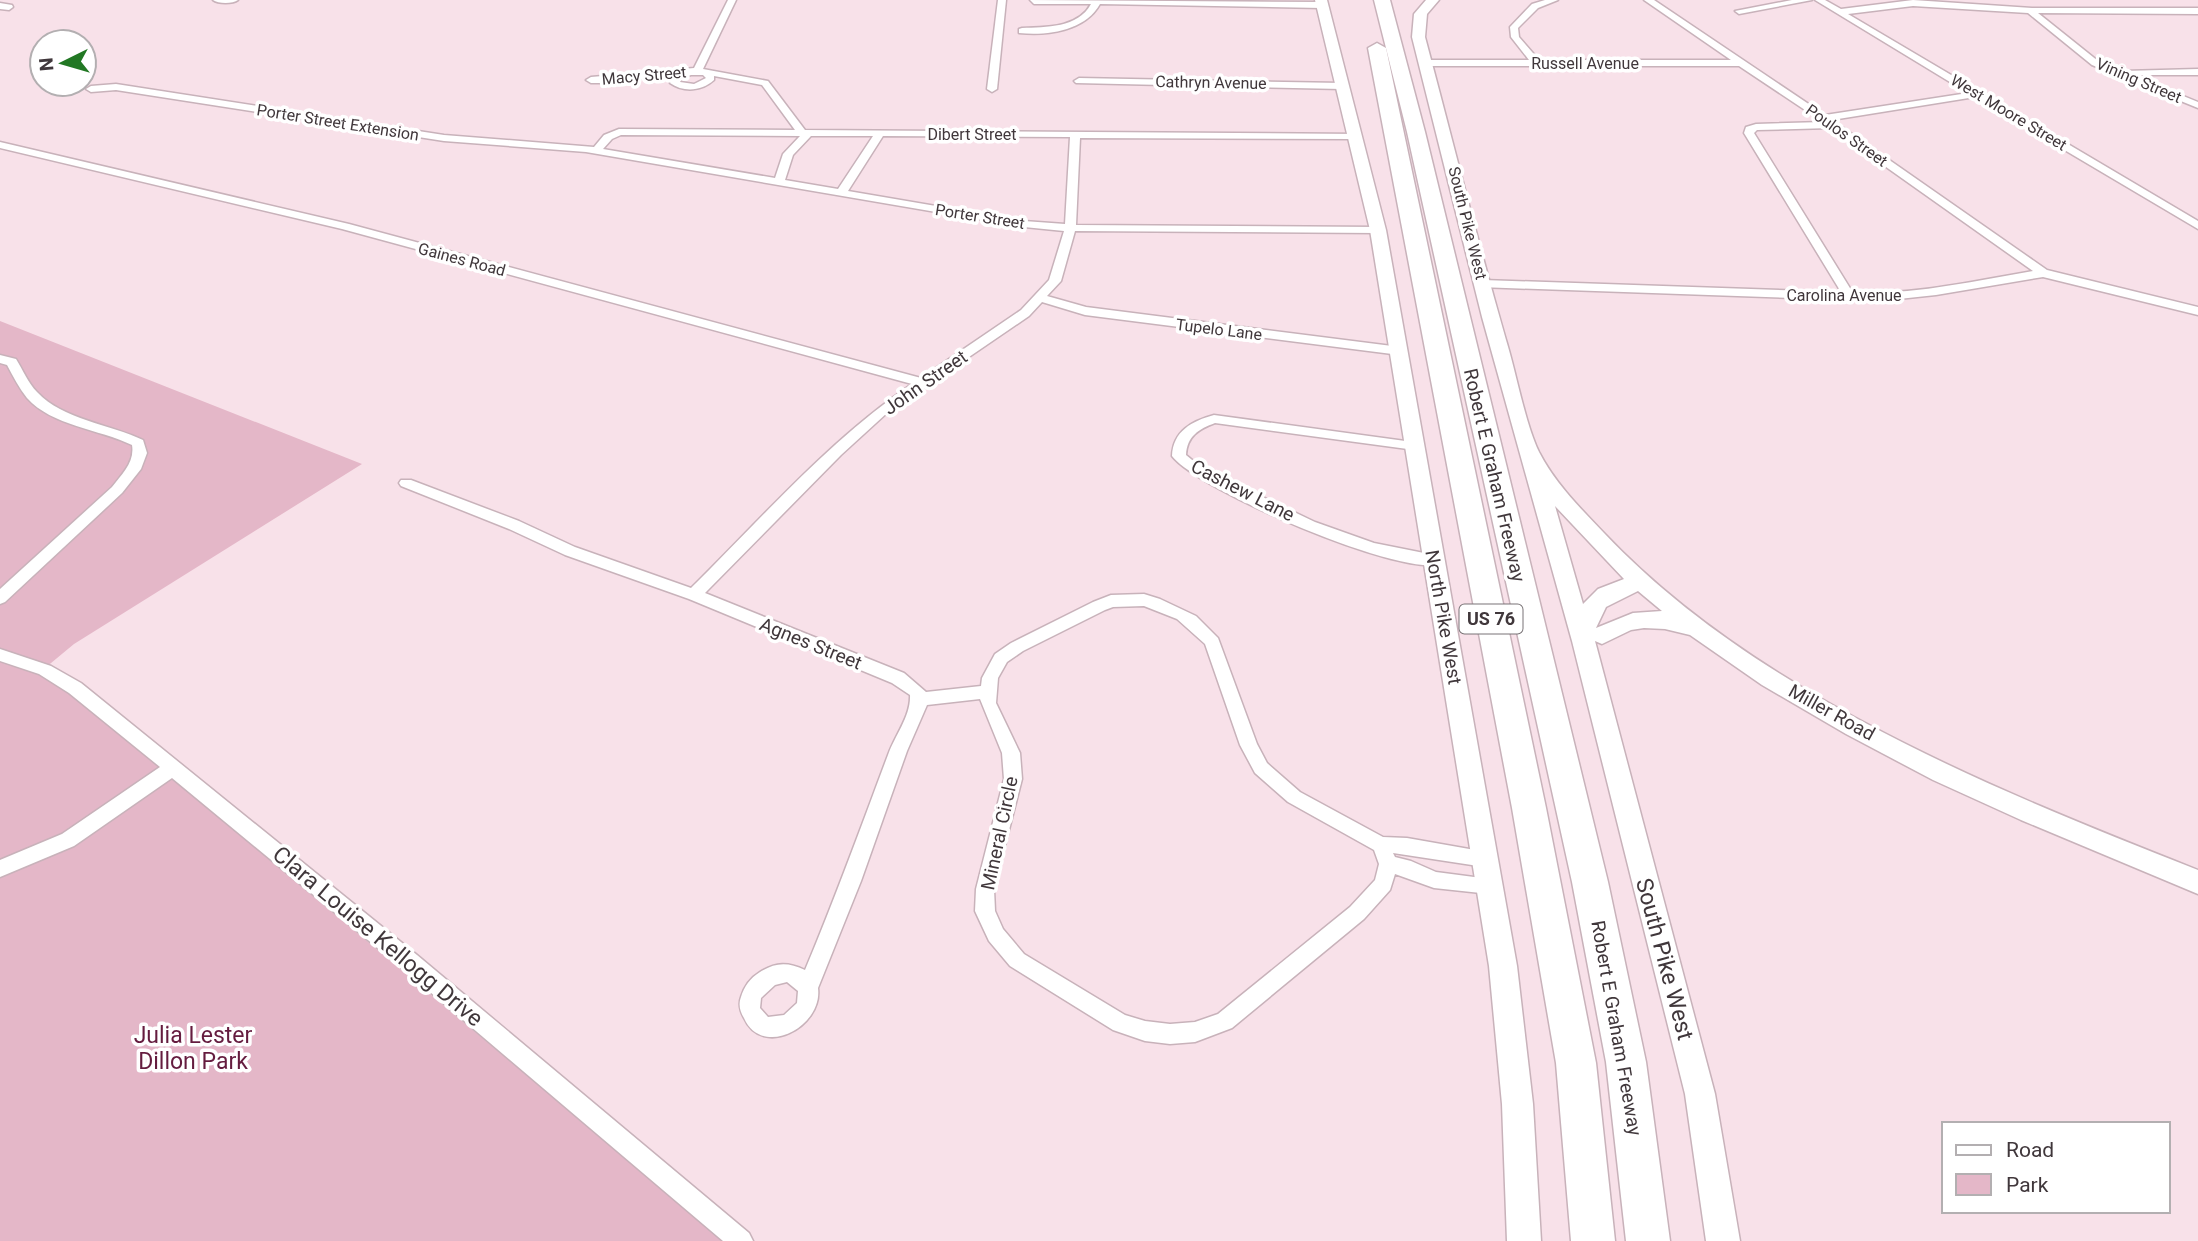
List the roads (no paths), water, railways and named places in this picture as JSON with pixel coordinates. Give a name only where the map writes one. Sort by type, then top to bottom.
[{"type":"highway","name":"Robert E Graham Freeway","points":[[1367,0],[1529,808],[1576,1063],[1593,1241]]},
{"type":"highway","name":"Robert E Graham Freeway","points":[[1382,0],[1419,145],[1590,883],[1626,1062],[1648,1241]]},
{"type":"main road","name":"South Pike West","points":[[1433,0],[1419,16],[1416,31],[1427,62],[1483,284],[1529,451],[1592,640],[1594,680],[1700,1094],[1723,1241]]},
{"type":"main road","name":"North Pike West","points":[[1321,3],[1378,230],[1490,886],[1515,1061],[1523,1168],[1524,1241]]},
{"type":"main road","name":"Miller Road","points":[[1529,451],[1559,498],[1576,518],[1641,582],[1721,643],[1784,686],[1946,773],[2044,818],[2198,882]]},
{"type":"main road","name":"South Pike West","points":[[1592,640],[1632,598],[1641,582]]},
{"type":"main road","points":[[1592,640],[1629,620],[1652,618],[1680,624],[1721,643]]},
{"type":"street","points":[[217,0],[234,0]]},
{"type":"street","points":[[697,71],[732,0]]},
{"type":"street","points":[[992,89],[1002,0]]},
{"type":"street","points":[[1536,63],[1515,37],[1514,27],[1535,6],[1554,0]]},
{"type":"street","name":"Poulos Street","points":[[1648,0],[1823,118],[2043,273]]},
{"type":"street","points":[[1739,11],[1808,0]]},
{"type":"street","name":"West Moore Street","points":[[1819,0],[2198,226]]},
{"type":"street","name":"Vining Street","points":[[2017,0],[2089,58],[2198,105]]},
{"type":"street","points":[[1034,1],[1321,3]]},
{"type":"street","points":[[1022,31],[1054,29],[1076,23],[1093,13],[1097,2]]},
{"type":"street","points":[[1840,12],[1913,3],[2030,10],[2198,11]]},
{"type":"street","name":"Russell Avenue","points":[[1427,62],[1743,63]]},
{"type":"street","name":"Macy Street","points":[[591,80],[697,71],[765,83],[805,133]]},
{"type":"street","points":[[2117,72],[2198,72]]},
{"type":"street","name":"Cathryn Avenue","points":[[1079,81],[1342,86]]},
{"type":"street","name":"Porter Street Extension","points":[[98,88],[116,87],[471,141],[591,150]]},
{"type":"street","points":[[1823,118],[1977,93]]},
{"type":"street","points":[[1833,125],[1761,126],[1750,129],[1749,133],[1850,297]]},
{"type":"street","name":"Dibert Street","points":[[591,150],[619,132],[1355,135]]},
{"type":"street","points":[[779,183],[788,154],[805,133]]},
{"type":"street","points":[[841,194],[880,133]]},
{"type":"street","name":"John Street","points":[[694,595],[835,452],[896,399],[1006,327],[1040,298],[1055,281],[1070,228],[1075,134]]},
{"type":"street","name":"Gaines Road","points":[[0,145],[345,226],[921,382]]},
{"type":"street","name":"Porter Street","points":[[591,150],[1024,224],[1070,228],[1378,230]]},
{"type":"street","name":"Carolina Avenue","points":[[1483,284],[1850,297],[1904,296],[2043,273],[2198,311]]},
{"type":"street","name":"Tupelo Lane","points":[[1040,298],[1085,311],[1400,351]]},
{"type":"street","points":[[0,359],[12,362],[34,397],[65,416],[126,436],[138,443],[141,453],[134,469],[117,490],[0,598]]},
{"type":"street","name":"Cashew Lane","points":[[1415,446],[1214,419],[1194,427],[1184,435],[1178,451],[1179,456],[1192,467],[1311,524],[1381,552],[1434,560]]},
{"type":"street","name":"Agnes Street","points":[[406,483],[489,515],[570,551],[694,595],[898,678],[918,692],[920,699]]},
{"type":"street","points":[[808,988],[852,881],[898,751],[920,699],[988,692],[990,678],[1001,658],[1061,623],[1111,601],[1144,600],[1162,604],[1183,614],[1202,629],[1212,642],[1249,745],[1261,768],[1294,797],[1381,845],[1394,845],[1459,858],[1485,859]]},
{"type":"street","name":"Clara Louise Kellogg Drive","points":[[0,655],[45,670],[75,688],[174,767],[741,1241]]},
{"type":"street","name":"Mineral Circle","points":[[988,692],[992,715],[1011,753],[1013,779],[985,889],[985,911],[996,935],[1017,960],[1120,1023],[1145,1031],[1170,1034],[1195,1032],[1225,1021],[1357,913],[1383,884],[1388,864]]},
{"type":"street","points":[[0,869],[68,840],[174,767]]},
{"type":"street","points":[[1381,845],[1388,864],[1410,869],[1434,880],[1490,886]]},
{"type":"park label","name":"Julia Lester Dillon Park","points":[[193,1048]]}]
